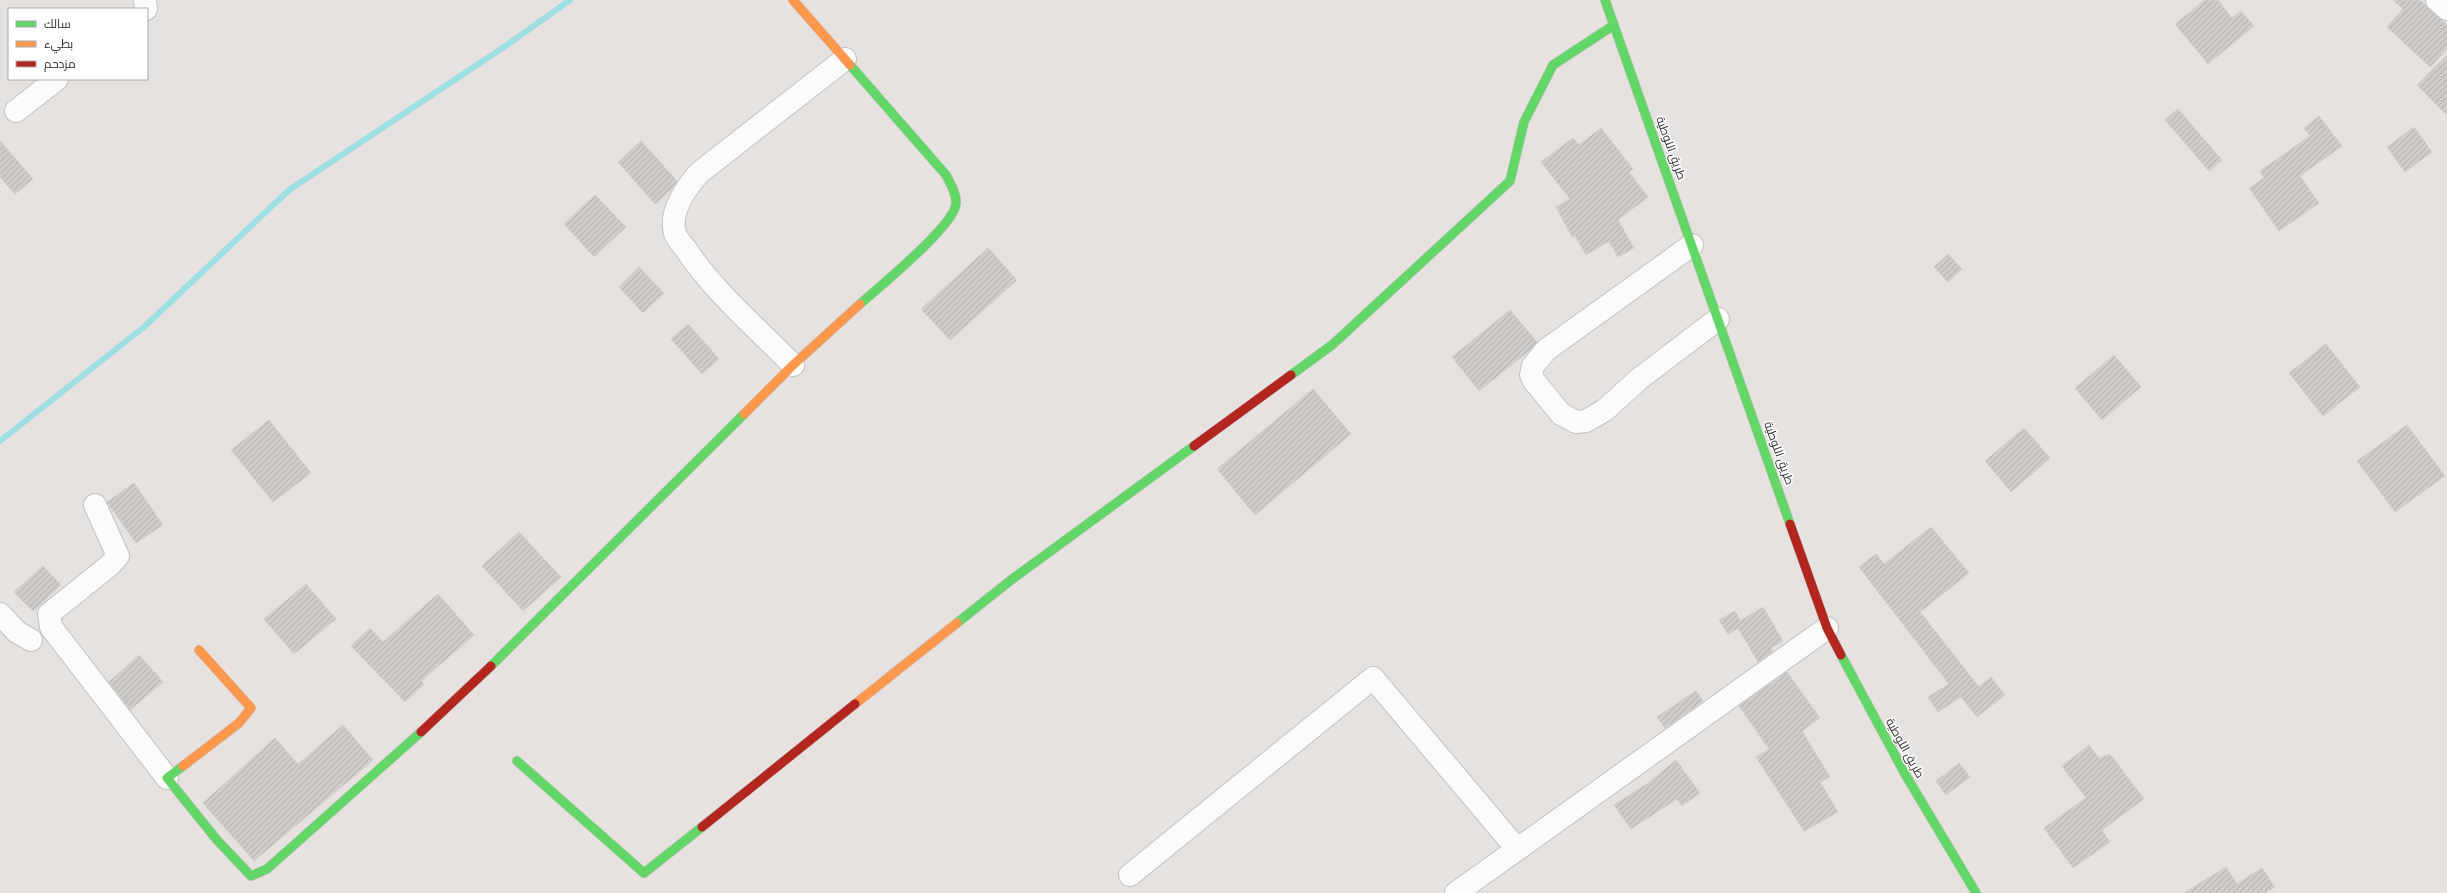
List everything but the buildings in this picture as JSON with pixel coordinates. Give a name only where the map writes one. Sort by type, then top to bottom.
[{"type":"street","points":[[95,505],[118,556],[110,565],[49,614],[51,628],[217,840],[251,876],[267,869],[378,772],[521,638],[793,364],[916,253],[944,225],[956,204],[954,192],[946,176],[793,0]]},
{"type":"street","name":"طريق اللوطية","points":[[1605,0],[1827,628],[1905,774],[1976,893]]},
{"type":"street","points":[[2437,0],[2447,9]]},
{"type":"street","points":[[517,761],[644,873],[1011,580],[1332,345],[1510,181],[1524,122],[1553,65],[1614,25]]},
{"type":"street","points":[[793,364],[725,298],[692,260],[675,234],[674,220],[687,187],[699,173],[845,59]]},
{"type":"street","points":[[16,111],[56,80]]},
{"type":"street","points":[[1692,245],[1546,350],[1533,366],[1531,375],[1534,381],[1561,414],[1576,422],[1586,421],[1605,410],[1639,379],[1718,319]]},
{"type":"street","points":[[0,614],[17,632],[31,640]]},
{"type":"street","points":[[1456,893],[1827,628]]},
{"type":"street","points":[[167,778],[239,723],[252,708],[199,650]]},
{"type":"street","points":[[1130,875],[1373,678],[1517,849]]},
{"type":"waterway","points":[[0,441],[144,327],[289,190],[507,45],[570,0]]},
{"type":"traffic: fast","points":[[1605,0],[1790,524]]},
{"type":"traffic: fast","points":[[1291,375],[1332,345],[1510,181],[1524,122],[1553,65],[1614,25]]},
{"type":"traffic: fast","points":[[850,65],[946,175],[953,189],[956,200],[952,214],[942,227],[914,256],[860,304]]},
{"type":"traffic: fast","points":[[491,666],[744,414]]},
{"type":"traffic: fast","points":[[957,623],[1011,580],[1194,446]]},
{"type":"traffic: fast","points":[[1841,655],[1905,774],[1976,893]]},
{"type":"traffic: fast","points":[[183,766],[167,778],[217,840],[251,876],[267,869],[421,732]]},
{"type":"traffic: fast","points":[[517,761],[644,873],[702,827]]},
{"type":"traffic: slow","points":[[793,0],[850,65]]},
{"type":"traffic: slow","points":[[744,414],[793,365],[860,304]]},
{"type":"traffic: slow","points":[[855,704],[957,623]]},
{"type":"traffic: slow","points":[[183,766],[239,723],[251,708],[199,650]]},
{"type":"traffic: jam","points":[[1194,446],[1291,375]]},
{"type":"traffic: jam","points":[[1790,524],[1827,628],[1841,655]]},
{"type":"traffic: jam","points":[[421,732],[491,666]]},
{"type":"traffic: jam","points":[[702,827],[855,704]]}]
